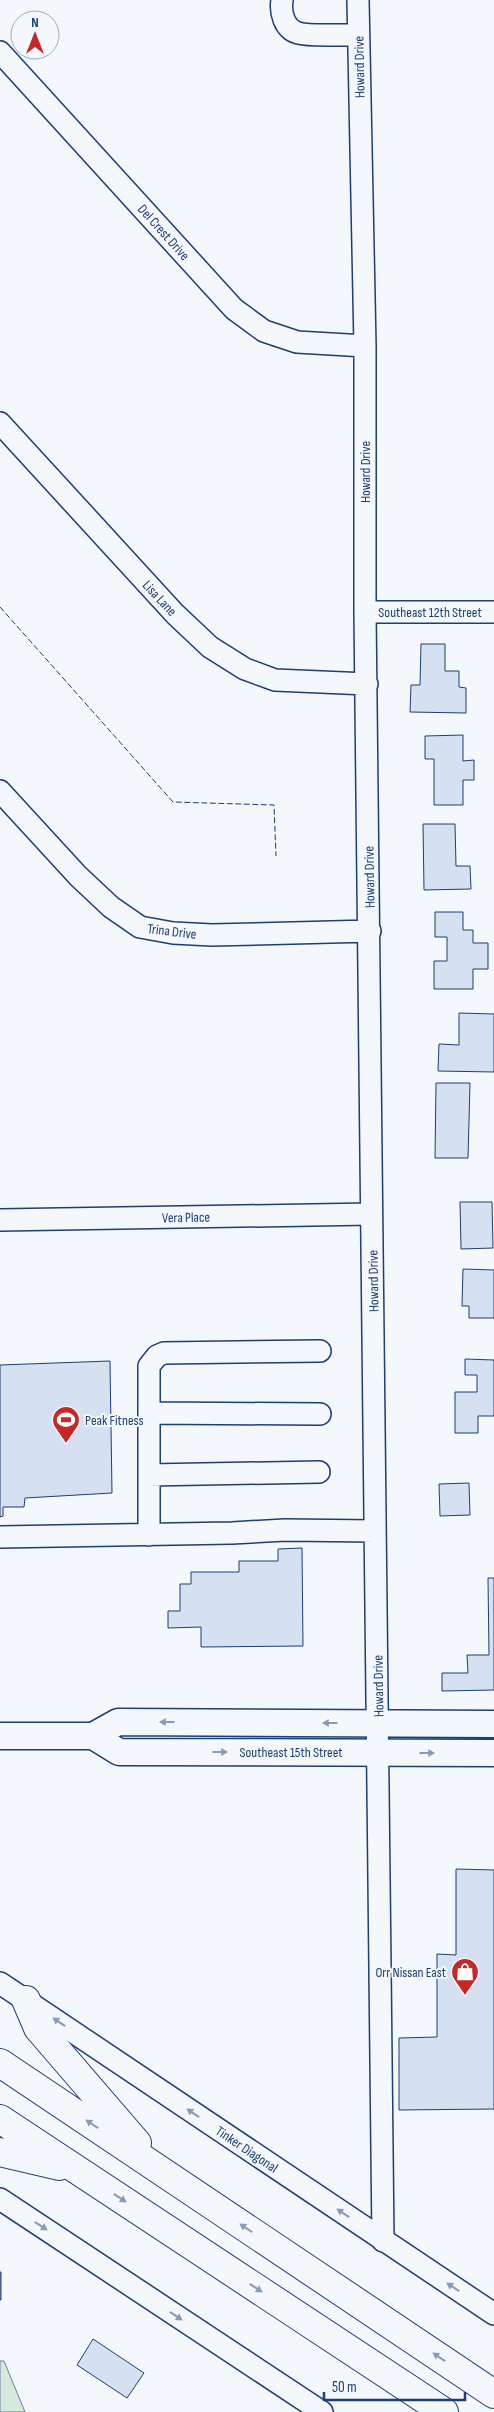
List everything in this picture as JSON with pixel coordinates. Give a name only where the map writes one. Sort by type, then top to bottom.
[{"type":"highway","points":[[26,2000],[38,2028],[161,2171]]},
{"type":"highway","points":[[0,2063],[494,2394]]},
{"type":"highway","points":[[0,2119],[444,2412]]},
{"type":"highway","points":[[0,2152],[80,2172]]},
{"type":"main road","name":"Southeast 15th Street","points":[[0,1736],[93,1736],[118,1722],[494,1724]]},
{"type":"main road","name":"Southeast 15th Street","points":[[93,1736],[119,1752],[494,1753]]},
{"type":"street","points":[[282,0],[280,10],[286,23],[297,32],[358,35]]},
{"type":"street","name":"Howard Drive","points":[[358,0],[365,346],[365,612],[375,1354],[375,1530],[383,2241]]},
{"type":"street","name":"Del Crest Drive","points":[[0,52],[234,309],[264,331],[297,342],[365,346]]},
{"type":"street","name":"Lisa Lane","points":[[0,423],[174,614],[210,647],[245,669],[276,680],[367,684]]},
{"type":"street","name":"Southeast 12th Street","points":[[365,612],[494,612]]},
{"type":"street","name":"Trina Drive","points":[[0,791],[78,876],[111,907],[140,926],[172,933],[212,935],[370,931]]},
{"type":"street","name":"Vera Place","points":[[0,1220],[372,1214]]},
{"type":"street","points":[[148,1535],[148,1366],[157,1356],[164,1353],[320,1351]]},
{"type":"street","points":[[148,1413],[320,1414]]},
{"type":"street","points":[[148,1475],[319,1472]]},
{"type":"street","points":[[0,1537],[148,1535],[285,1530],[375,1530]]},
{"type":"street","name":"Tinker Diagonal","points":[[0,1983],[494,2314]]},
{"type":"street","points":[[0,2199],[322,2412]]},
{"type":"shaded area","points":[[0,2361],[4,2361],[25,2412],[0,2412]]},
{"type":"building","points":[[421,644],[445,644],[445,671],[459,671],[459,687],[466,688],[466,713],[410,712],[411,685],[420,685]]},
{"type":"building","points":[[463,735],[463,761],[474,760],[474,780],[463,780],[463,805],[434,805],[434,759],[425,759],[425,736]]},
{"type":"building","points":[[423,824],[455,824],[456,866],[470,866],[471,889],[424,890]]},
{"type":"building","points":[[435,912],[463,912],[463,930],[473,930],[473,943],[488,943],[488,969],[473,969],[473,989],[434,989],[434,961],[447,961],[447,937],[435,937]]},
{"type":"building","points":[[459,1013],[494,1014],[494,1072],[438,1071],[439,1044],[459,1045]]},
{"type":"building","points":[[436,1083],[470,1083],[468,1158],[435,1158]]},
{"type":"building","points":[[460,1202],[492,1202],[493,1248],[461,1249]]},
{"type":"building","points":[[463,1269],[494,1270],[494,1318],[469,1318],[469,1306],[462,1306]]},
{"type":"building","points":[[465,1359],[494,1360],[494,1416],[478,1416],[478,1433],[455,1433],[455,1392],[477,1392],[477,1375],[465,1375]]},
{"type":"building","points":[[110,1361],[112,1493],[25,1498],[24,1507],[3,1507],[3,1516],[0,1517],[0,1365]]},
{"type":"building","points":[[469,1483],[470,1515],[440,1516],[439,1484]]},
{"type":"building","points":[[302,1548],[303,1646],[201,1647],[201,1627],[168,1628],[168,1611],[180,1611],[180,1584],[191,1584],[191,1572],[239,1572],[239,1561],[278,1561],[278,1549]]},
{"type":"building","points":[[488,1578],[494,1578],[494,1690],[442,1691],[442,1673],[468,1673],[467,1655],[489,1655]]},
{"type":"building","name":"Orr Nissan East","points":[[456,1869],[494,1870],[494,2109],[399,2110],[399,2038],[437,2037],[437,1954],[456,1955]]},
{"type":"building","points":[[1,2272],[1,2300],[0,2300]]},
{"type":"building","points":[[93,2339],[144,2373],[127,2398],[77,2365]]},
{"type":"fence","points":[[0,607],[173,802],[274,805],[276,856]]},
{"type":"place","name":"Peak Fitness","points":[[66,1444]]},
{"type":"place","name":"Orr Nissan East","points":[[465,1996]]}]
